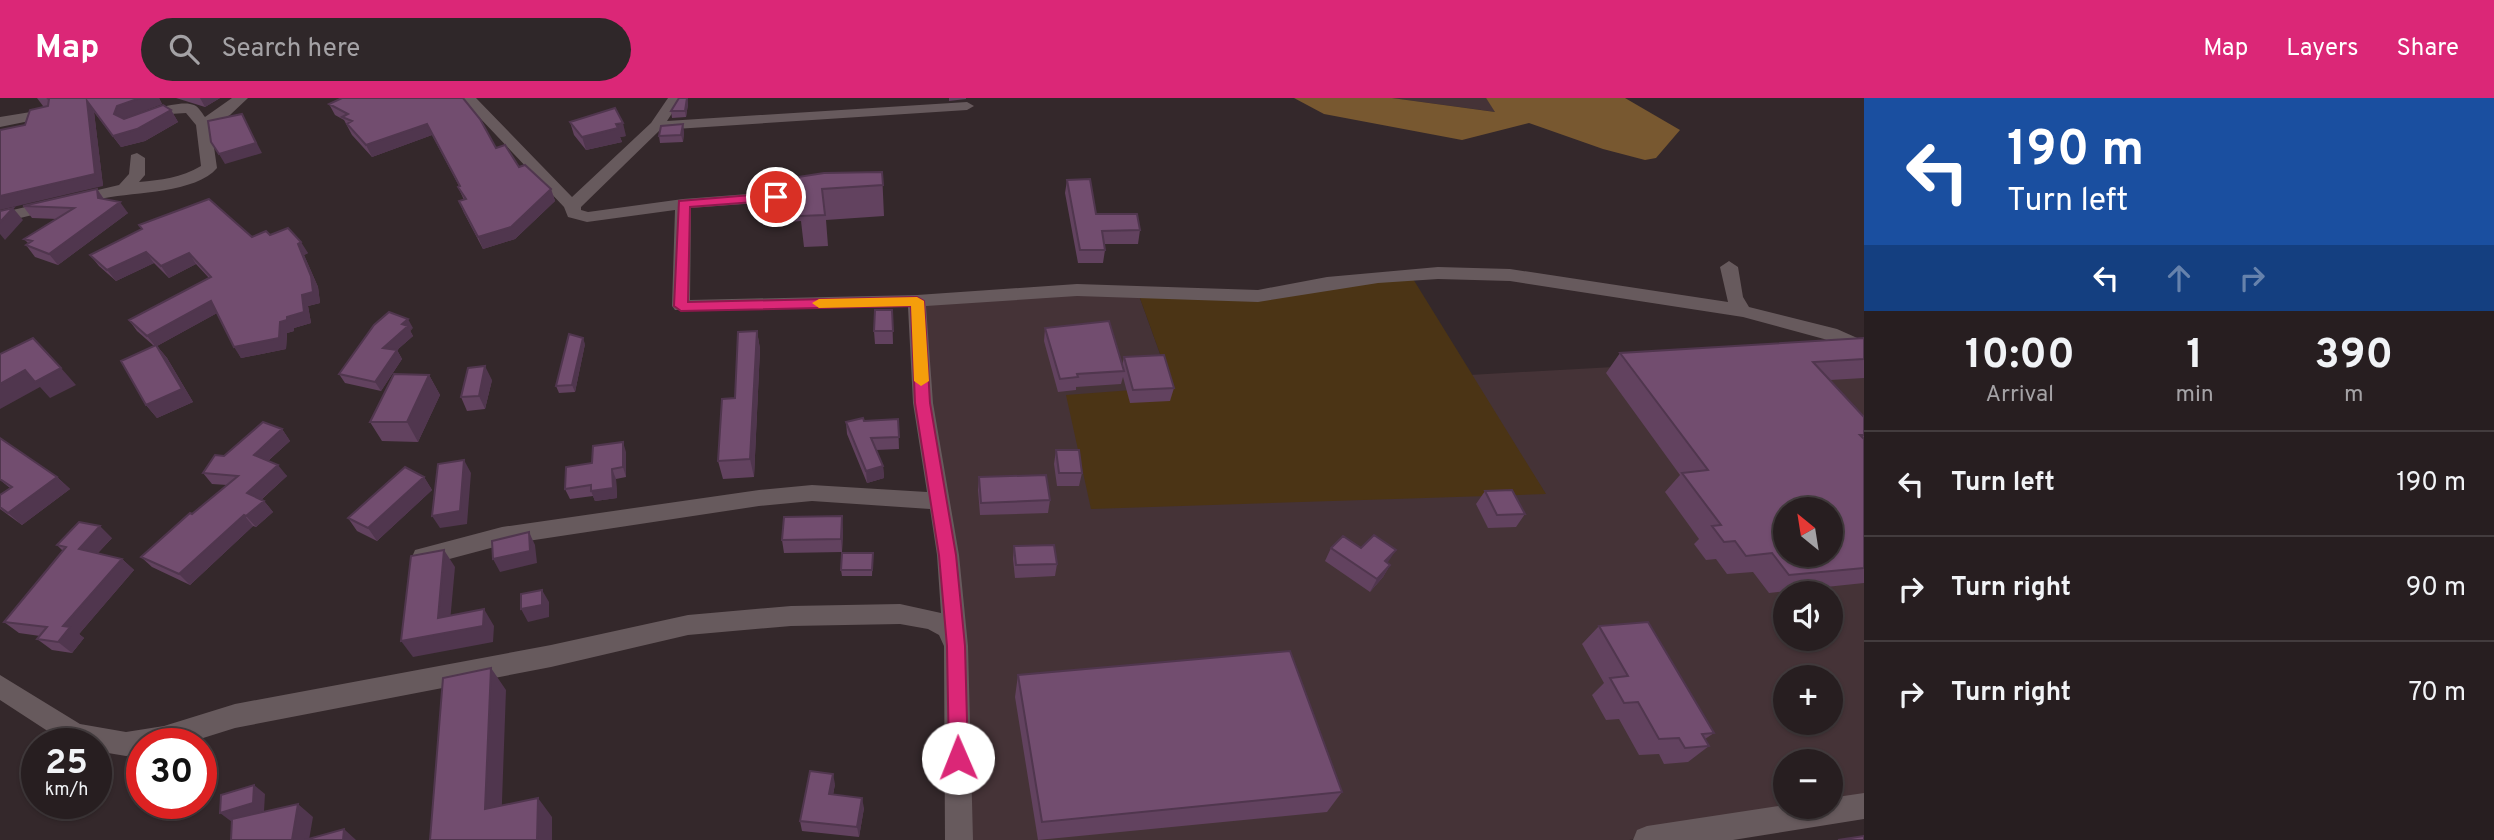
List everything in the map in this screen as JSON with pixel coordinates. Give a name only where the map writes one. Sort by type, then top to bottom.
[{"type":"street","points":[[203,124],[225,112],[241,98]]},
{"type":"street","points":[[468,98],[572,206],[574,213],[587,217],[683,204],[799,195]]},
{"type":"street","points":[[572,206],[656,126],[675,98]]},
{"type":"street","points":[[656,126],[967,106]]},
{"type":"street","points":[[0,218],[125,189],[177,183],[209,168],[203,124],[190,107],[181,107],[131,123]]},
{"type":"street","points":[[0,122],[49,113]]},
{"type":"street","points":[[125,189],[138,175],[136,158]]},
{"type":"street","points":[[683,204],[681,306],[917,301],[1077,290],[1258,296],[1327,283],[1438,273],[1522,276],[1672,298],[1743,312],[1830,334],[1864,348]]},
{"type":"street","points":[[1729,267],[1734,298],[1743,312]]},
{"type":"street","points":[[917,301],[923,403],[940,502],[956,646],[959,840]]},
{"type":"street","points":[[423,557],[502,536],[759,498],[813,493],[940,502]]},
{"type":"street","points":[[0,685],[75,735],[126,744],[163,738],[235,716],[551,656],[688,625],[791,616],[900,614],[932,620],[947,628],[956,646]]},
{"type":"street","points":[[1647,840],[1864,806]]},
{"type":"shaded area","points":[[1294,98],[1392,98],[1495,112],[1486,98],[1625,98],[1680,130],[1656,158],[1645,160],[1603,149],[1529,123],[1462,140],[1324,114]]},
{"type":"shaded area","points":[[1392,98],[1486,98],[1496,112]]},
{"type":"shaded area","points":[[1410,274],[1546,494],[1091,509],[1066,395],[1172,387],[1137,290],[1232,296]]},
{"type":"shaded area","points":[[1137,290],[1172,387],[1545,493],[1470,375],[1864,353],[1864,802],[1843,805],[1843,749],[1773,749],[1773,817],[1629,840],[958,840],[956,615],[915,300]]},
{"type":"building","points":[[47,98],[140,98],[117,106],[114,114],[124,119],[163,105],[171,110],[137,129],[113,136],[87,101],[95,174],[0,196],[0,130],[25,125],[30,110],[48,106]]},
{"type":"building","points":[[342,98],[463,98],[480,119],[496,148],[505,145],[519,167],[525,165],[551,189],[511,227],[478,237],[459,201],[466,199],[427,124],[366,145],[347,124],[352,121],[342,117],[348,114],[329,104]]},
{"type":"building","points":[[679,98],[687,98],[685,111],[671,111]]},
{"type":"building","points":[[615,108],[623,123],[616,124],[618,128],[582,137],[570,122]]},
{"type":"building","points":[[242,114],[256,143],[219,154],[211,142],[208,121]]},
{"type":"building","points":[[683,124],[681,135],[659,136],[661,126]]},
{"type":"building","points":[[882,172],[883,185],[822,189],[825,215],[800,216],[799,190],[785,191],[784,185],[799,181],[798,177],[824,173]]},
{"type":"building","points":[[1090,179],[1096,214],[1137,214],[1140,230],[1102,231],[1105,250],[1080,250],[1067,180]]},
{"type":"building","points":[[97,189],[98,198],[120,202],[49,254],[26,245],[32,241],[24,239],[74,208],[23,206]]},
{"type":"building","points":[[209,199],[252,237],[266,231],[270,235],[288,228],[301,242],[298,244],[311,276],[313,292],[302,295],[304,312],[280,322],[279,338],[234,347],[211,301],[147,336],[129,320],[211,277],[189,253],[161,266],[146,252],[107,270],[90,255],[142,229],[139,225]]},
{"type":"building","points":[[13,208],[0,222],[0,211]]},
{"type":"building","points":[[875,310],[892,310],[893,331],[874,331]]},
{"type":"building","points":[[389,312],[408,319],[402,324],[408,326],[383,348],[397,350],[375,382],[339,374],[374,325]]},
{"type":"building","points":[[1109,321],[1124,371],[1077,374],[1078,377],[1060,379],[1045,328]]},
{"type":"building","points":[[757,331],[750,459],[718,461],[722,399],[735,398],[738,332]]},
{"type":"building","points":[[569,334],[583,338],[572,385],[556,386]]},
{"type":"building","points":[[33,338],[61,368],[35,382],[25,370],[0,384],[0,354]]},
{"type":"building","points":[[1864,338],[1864,359],[1813,362],[1864,417],[1864,435],[1860,435],[1864,439],[1864,568],[1789,575],[1783,567],[1843,567],[1843,497],[1773,497],[1773,554],[1746,556],[1735,541],[1724,542],[1712,526],[1721,525],[1682,473],[1708,470],[1620,353]]},
{"type":"building","points":[[156,345],[182,389],[146,405],[121,361]]},
{"type":"building","points":[[1164,355],[1174,388],[1133,390],[1124,357]]},
{"type":"building","points":[[485,366],[479,396],[461,397],[468,368]]},
{"type":"building","points":[[394,374],[429,375],[407,422],[370,422]]},
{"type":"building","points":[[863,418],[864,421],[898,419],[899,437],[871,438],[883,466],[866,471],[846,422]]},
{"type":"building","points":[[263,422],[282,429],[254,455],[278,465],[247,493],[264,501],[244,515],[179,574],[141,557],[190,513],[238,476],[203,473],[215,455],[224,456]]},
{"type":"building","points":[[0,438],[57,477],[8,513],[0,507],[0,495],[12,487],[0,479]]},
{"type":"building","points":[[623,442],[623,467],[612,469],[613,488],[591,491],[591,485],[565,489],[566,467],[592,463],[593,446]]},
{"type":"building","points":[[1056,450],[1079,450],[1082,473],[1059,473]]},
{"type":"building","points":[[464,460],[460,511],[432,516],[438,464]]},
{"type":"building","points":[[405,467],[424,477],[368,528],[348,518]]},
{"type":"building","points":[[1046,475],[1050,500],[981,503],[979,477]]},
{"type":"building","points":[[1512,490],[1525,514],[1497,515],[1485,491]]},
{"type":"building","points":[[842,516],[841,539],[782,540],[784,517]]},
{"type":"building","points":[[79,522],[100,526],[79,549],[122,559],[63,626],[70,627],[58,642],[37,639],[47,627],[4,622],[66,547],[57,545]]},
{"type":"building","points":[[529,532],[530,551],[493,559],[492,541]]},
{"type":"building","points":[[1374,535],[1396,550],[1385,561],[1390,565],[1377,579],[1331,548],[1343,536],[1361,548]]},
{"type":"building","points":[[1054,545],[1057,564],[1016,565],[1014,546]]},
{"type":"building","points":[[444,550],[438,618],[484,609],[483,626],[401,641],[411,556]]},
{"type":"building","points":[[842,553],[873,553],[872,570],[841,570]]},
{"type":"building","points":[[542,590],[542,605],[521,609],[521,594]]},
{"type":"building","points":[[1648,622],[1714,733],[1702,734],[1709,746],[1685,748],[1679,738],[1659,739],[1638,702],[1624,703],[1610,678],[1628,676],[1599,626]]},
{"type":"building","points":[[1290,651],[1342,792],[1042,822],[1018,675]]},
{"type":"building","points":[[491,668],[485,809],[538,798],[537,840],[430,840],[443,678]]},
{"type":"building","points":[[810,771],[833,774],[829,794],[862,798],[857,827],[800,821]]},
{"type":"building","points":[[254,785],[253,803],[220,813],[221,795]]},
{"type":"building","points":[[298,804],[292,840],[231,840],[232,819]]},
{"type":"building","points":[[344,829],[343,840],[305,840]]},
{"type":"building","points":[[1864,836],[1864,840],[1838,840]]},
{"type":"slow traffic","points":[[819,303],[917,301],[921,381]]},
{"type":"route","points":[[776,197],[683,204],[681,306],[917,301],[923,403],[948,555],[956,646],[958,758]]}]
